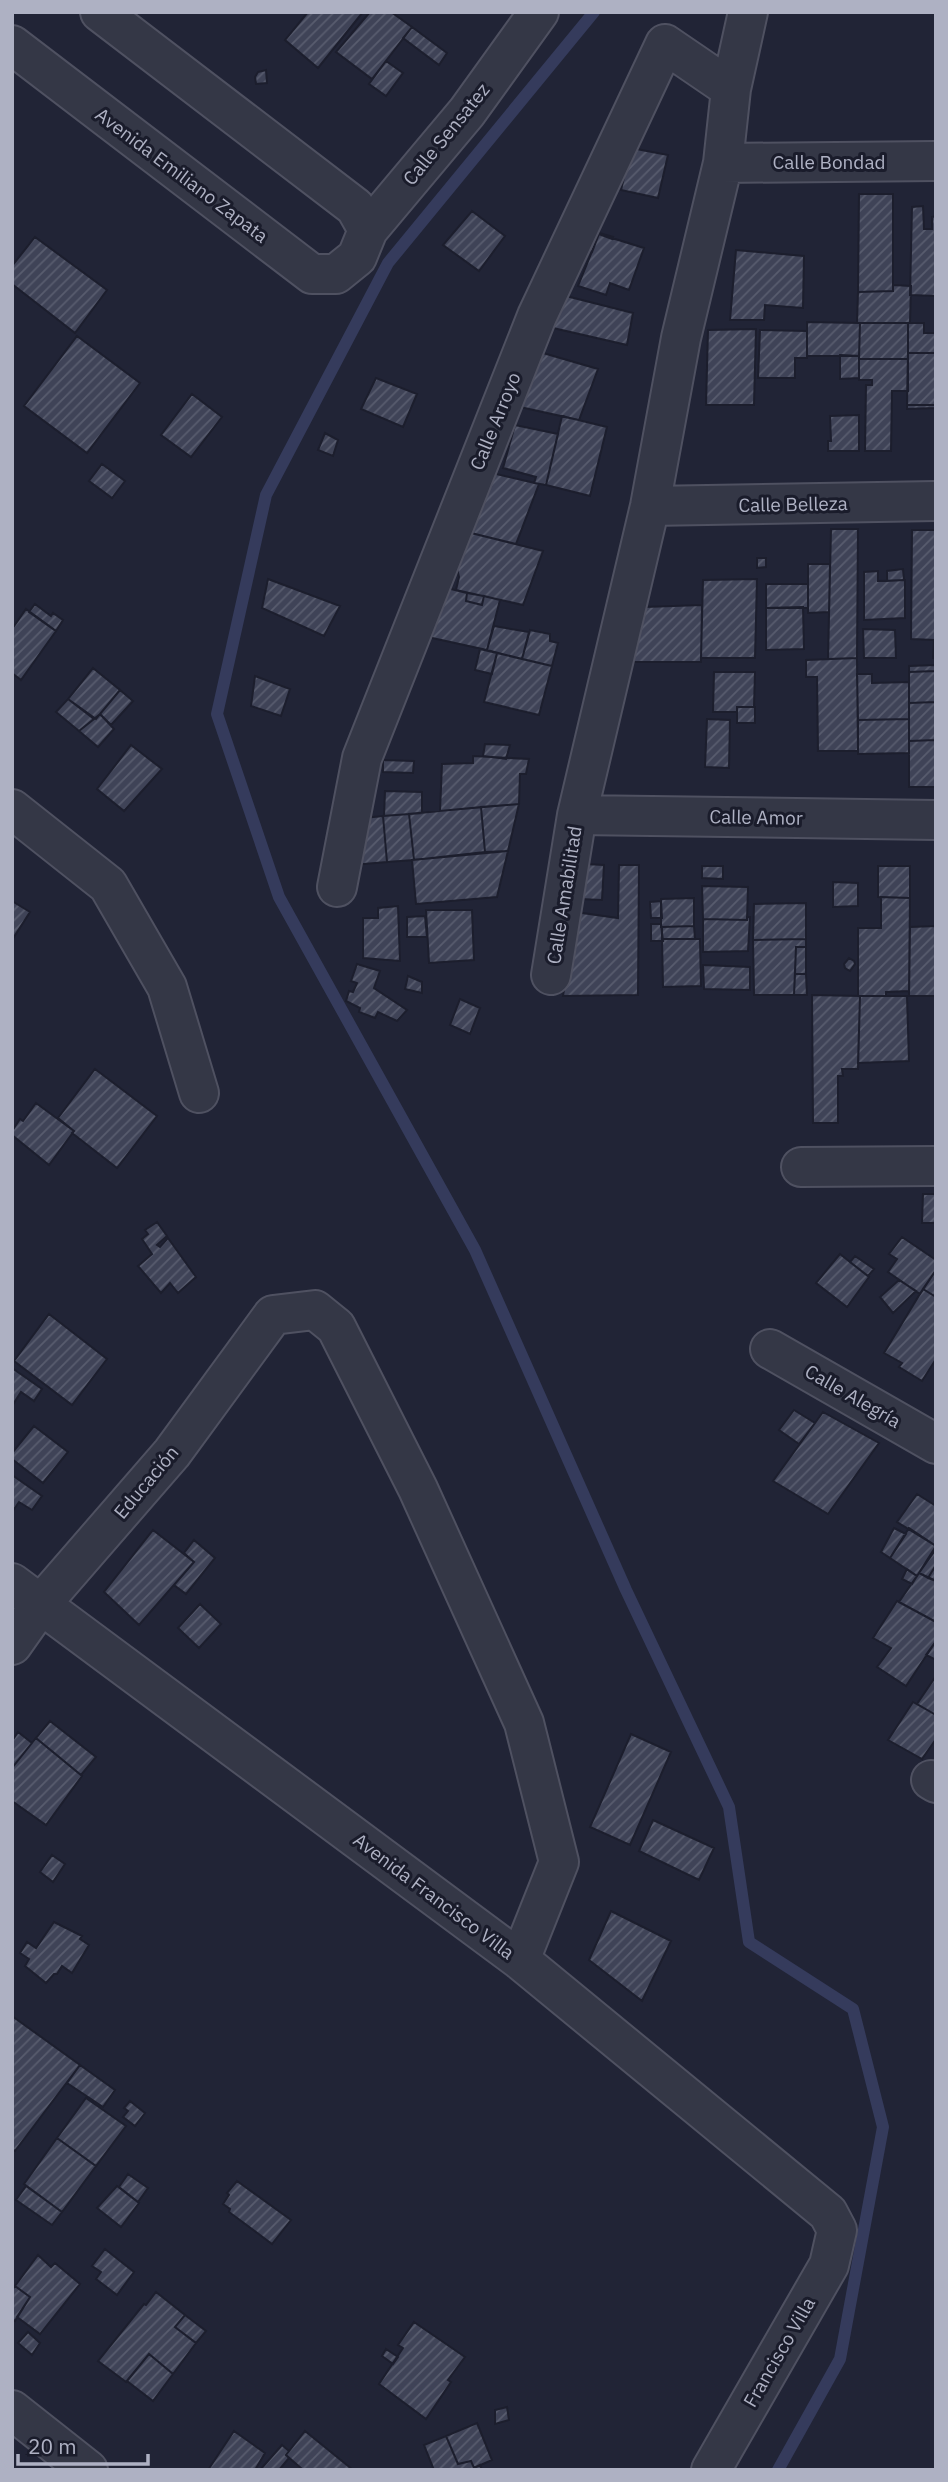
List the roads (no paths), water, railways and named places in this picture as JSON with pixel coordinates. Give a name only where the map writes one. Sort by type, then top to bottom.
[{"type":"street","points":[[100,12],[355,206],[362,244]]},
{"type":"street","name":"Calle Sensatez","points":[[362,244],[467,113],[538,12]]},
{"type":"street","points":[[577,815],[650,506],[681,338],[723,163],[731,89],[748,12]]},
{"type":"street","name":"Calle Arroyo","points":[[337,887],[362,758],[537,316],[665,44],[731,89]]},
{"type":"street","name":"Avenida Emiliano Zapata","points":[[12,45],[312,274],[336,274],[362,244]]},
{"type":"street","name":"Calle Bondad","points":[[723,163],[936,161]]},
{"type":"street","name":"Calle Belleza","points":[[650,506],[936,501]]},
{"type":"street","points":[[12,809],[108,885],[167,987],[199,1093]]},
{"type":"street","name":"Calle Amor","points":[[577,815],[936,820]]},
{"type":"street","name":"Calle Amabilitad","points":[[551,975],[577,815]]},
{"type":"street","points":[[800,1167],[936,1166]]},
{"type":"street","name":"Educación","points":[[12,1645],[26,1594],[172,1453],[273,1315],[315,1310],[336,1327],[418,1489],[524,1723],[559,1861],[520,1960]]},
{"type":"street","name":"Calle Alegría","points":[[770,1349],[936,1444]]},
{"type":"street","name":"Avenida Francisco Villa","points":[[26,1594],[520,1960],[828,2213],[837,2230]]},
{"type":"street","name":"Francisco Villa","points":[[710,2470],[829,2265],[837,2230]]},
{"type":"street","points":[[12,2410],[88,2470]]},
{"type":"waterway","points":[[594,12],[388,263],[266,495],[217,714],[279,897],[475,1250],[626,1590],[729,1807],[749,1942],[853,2009],[883,2127],[840,2359],[778,2470]]}]
